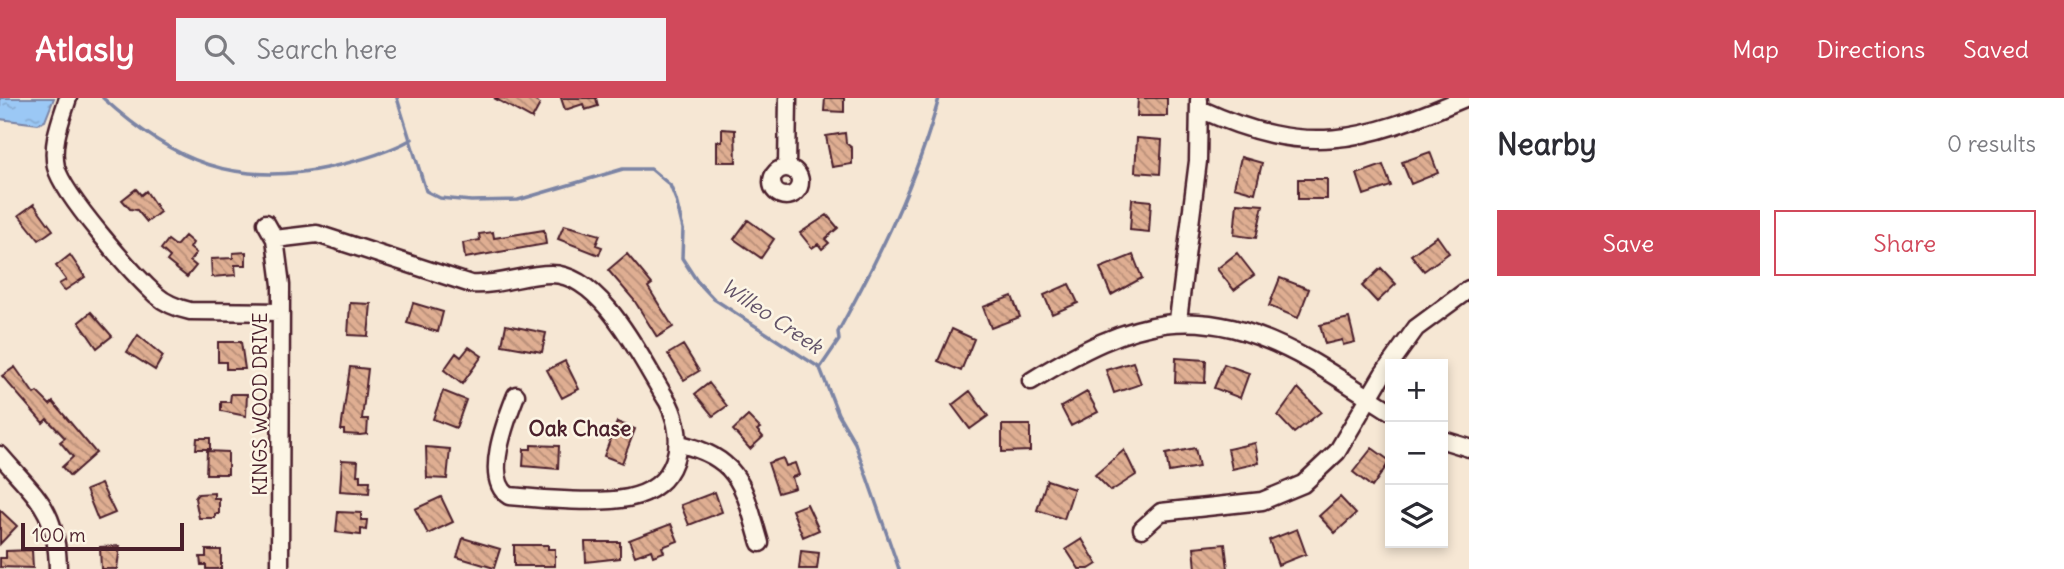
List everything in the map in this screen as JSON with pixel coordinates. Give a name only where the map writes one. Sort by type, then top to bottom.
[{"type":"street","points":[[68,98],[57,132],[55,153],[63,186],[155,294],[177,308],[190,311],[281,312]]},
{"type":"street","points":[[788,98],[788,168]]},
{"type":"street","points":[[1200,103],[1235,125],[1267,134],[1334,139],[1396,127],[1465,98]]},
{"type":"street","points":[[1178,320],[1198,161],[1200,103]]},
{"type":"street","points":[[266,223],[275,239],[317,234],[471,284],[497,284],[554,274],[581,281],[606,306],[668,402],[677,423],[680,444],[673,466],[660,483],[627,498],[497,495],[499,450],[516,395]]},
{"type":"street","name":"KINGS WOOD DRIVE","points":[[275,239],[280,265],[281,312],[280,569]]},
{"type":"street","points":[[1142,528],[1161,512],[1262,500],[1303,484],[1337,452],[1399,348],[1416,328],[1469,289]]},
{"type":"street","points":[[1031,381],[1107,340],[1154,324],[1178,320],[1224,327],[1273,342],[1309,360],[1385,408]]},
{"type":"street","points":[[1448,442],[1469,448]]},
{"type":"street","points":[[680,444],[702,449],[730,466],[746,493],[760,544]]},
{"type":"street","points":[[0,455],[50,515],[55,529],[58,569]]},
{"type":"water","points":[[0,98],[54,98],[45,121],[38,124],[0,119]]},
{"type":"building","points":[[494,98],[530,98],[540,104],[532,119]]},
{"type":"building","points":[[561,98],[596,98],[598,106],[585,110],[583,104],[565,110]]},
{"type":"building","points":[[825,98],[844,98],[844,112],[824,111]]},
{"type":"building","points":[[1138,98],[1167,98],[1167,116],[1137,116]]},
{"type":"building","points":[[722,129],[735,130],[736,162],[717,162],[717,141],[722,142]]},
{"type":"building","points":[[845,133],[846,143],[852,148],[852,164],[832,167],[826,136]]},
{"type":"building","points":[[1137,138],[1162,140],[1160,174],[1135,172]]},
{"type":"building","points":[[1430,152],[1438,173],[1411,184],[1402,162]]},
{"type":"building","points":[[1241,157],[1262,163],[1255,193],[1234,187]]},
{"type":"building","points":[[1383,165],[1391,186],[1364,195],[1357,174]]},
{"type":"building","points":[[1298,179],[1327,179],[1327,199],[1298,199]]},
{"type":"building","points":[[136,189],[141,195],[146,191],[160,212],[147,222],[137,210],[130,209],[122,200]]},
{"type":"building","points":[[1132,199],[1151,201],[1149,232],[1130,230]]},
{"type":"building","points":[[1237,203],[1263,205],[1256,238],[1234,235]]},
{"type":"building","points":[[34,204],[53,230],[39,240],[19,215]]},
{"type":"building","points":[[827,215],[838,228],[825,239],[829,243],[822,249],[818,244],[812,248],[800,233]]},
{"type":"building","points":[[748,220],[774,239],[761,258],[734,239]]},
{"type":"building","points":[[564,225],[600,235],[596,245],[602,247],[599,255],[558,239]]},
{"type":"building","points":[[544,230],[546,244],[465,258],[463,243],[480,240],[479,234],[493,232],[494,238]]},
{"type":"building","points":[[185,236],[193,243],[190,248],[196,253],[190,261],[196,266],[187,277],[167,261],[170,257],[161,249],[168,240],[176,246]]},
{"type":"building","points":[[1437,236],[1449,253],[1424,271],[1411,255]]},
{"type":"building","points":[[246,252],[246,265],[235,265],[236,275],[212,277],[211,259],[233,258],[233,253]]},
{"type":"building","points":[[1237,253],[1254,275],[1234,290],[1217,269]]},
{"type":"building","points":[[627,254],[652,284],[648,287],[673,327],[657,337],[634,300],[608,270]]},
{"type":"building","points":[[70,255],[85,277],[64,291],[59,284],[66,280],[56,266]]},
{"type":"building","points":[[1133,255],[1142,278],[1111,295],[1100,268]]},
{"type":"building","points":[[1381,268],[1396,284],[1377,302],[1362,286]]},
{"type":"building","points":[[1280,278],[1309,289],[1298,318],[1269,306]]},
{"type":"building","points":[[1069,284],[1078,303],[1052,314],[1044,295]]},
{"type":"building","points":[[1012,296],[1020,317],[991,328],[983,307]]},
{"type":"building","points":[[350,303],[371,304],[368,336],[348,335]]},
{"type":"building","points":[[413,303],[443,312],[438,332],[407,323]]},
{"type":"building","points":[[91,312],[112,336],[97,348],[79,322]]},
{"type":"building","points":[[1349,318],[1355,342],[1343,345],[1342,340],[1325,344],[1320,325]]},
{"type":"building","points":[[506,325],[546,333],[542,352],[502,345]]},
{"type":"building","points":[[952,329],[974,339],[961,371],[938,361]]},
{"type":"building","points":[[138,335],[163,356],[155,370],[127,352]]},
{"type":"building","points":[[218,342],[241,342],[245,369],[226,369],[226,362],[218,362]]},
{"type":"building","points":[[683,345],[699,371],[684,380],[668,354]]},
{"type":"building","points":[[469,347],[482,356],[462,384],[444,370],[456,353],[461,357]]},
{"type":"building","points":[[1176,358],[1206,360],[1205,383],[1175,382]]},
{"type":"building","points":[[565,361],[579,389],[562,398],[547,370]]},
{"type":"building","points":[[1133,362],[1141,384],[1114,393],[1106,370]]},
{"type":"building","points":[[1224,364],[1249,373],[1240,398],[1214,388]]},
{"type":"building","points":[[15,367],[34,394],[37,392],[50,405],[53,402],[96,453],[70,476],[62,467],[73,457],[60,442],[65,438],[47,419],[43,423],[2,376]]},
{"type":"building","points":[[350,367],[368,369],[362,419],[368,419],[367,434],[344,434],[344,430],[341,430]]},
{"type":"building","points":[[709,383],[727,406],[713,416],[695,394]]},
{"type":"building","points":[[1298,388],[1321,412],[1294,433],[1278,416]]},
{"type":"building","points":[[443,391],[466,400],[456,428],[433,419]]},
{"type":"building","points":[[970,391],[988,416],[970,429],[952,405]]},
{"type":"building","points":[[1087,392],[1098,412],[1071,426],[1061,407]]},
{"type":"building","points":[[231,394],[247,394],[246,416],[221,411],[221,402],[230,402]]},
{"type":"building","points":[[748,416],[760,428],[757,430],[763,437],[750,449],[733,430]]},
{"type":"building","points":[[617,422],[635,429],[622,463],[604,456]]},
{"type":"building","points":[[1002,425],[1030,425],[1030,451],[1002,452]]},
{"type":"building","points":[[197,438],[210,438],[210,449],[196,449]]},
{"type":"building","points":[[1255,443],[1259,463],[1232,469],[1228,449]]},
{"type":"building","points":[[531,445],[559,446],[558,469],[523,466],[524,449],[531,449]]},
{"type":"building","points":[[426,447],[450,449],[447,479],[427,478]]},
{"type":"building","points":[[1195,448],[1199,467],[1169,472],[1166,454]]},
{"type":"building","points":[[1372,448],[1385,457],[1385,468],[1372,487],[1353,472]]},
{"type":"building","points":[[1124,450],[1136,475],[1111,491],[1095,475]]},
{"type":"building","points":[[207,451],[228,452],[228,474],[206,474]]},
{"type":"building","points":[[783,458],[786,466],[795,463],[799,475],[792,477],[795,488],[778,493],[768,463]]},
{"type":"building","points":[[342,460],[358,461],[357,475],[360,475],[360,481],[370,481],[369,493],[340,491]]},
{"type":"building","points":[[1047,480],[1074,489],[1064,519],[1037,510]]},
{"type":"building","points":[[101,484],[115,513],[98,520],[86,490]]},
{"type":"building","points":[[715,492],[722,512],[689,525],[681,505]]},
{"type":"building","points":[[214,493],[214,498],[219,498],[219,514],[215,514],[215,518],[199,518],[195,498],[198,494]]},
{"type":"building","points":[[441,497],[453,522],[428,534],[415,509]]},
{"type":"building","points":[[1340,497],[1356,514],[1335,533],[1319,516]]},
{"type":"building","points":[[807,504],[819,530],[803,537],[792,510]]},
{"type":"building","points":[[0,510],[17,526],[0,544]]},
{"type":"building","points":[[338,512],[361,513],[361,520],[367,520],[366,530],[361,529],[361,535],[336,532]]},
{"type":"building","points":[[671,524],[678,541],[662,547],[664,552],[653,556],[651,550],[635,556],[629,540]]},
{"type":"building","points":[[1297,529],[1306,554],[1278,565],[1269,540]]},
{"type":"building","points":[[463,538],[500,549],[494,568],[457,557]]},
{"type":"building","points":[[1082,539],[1097,564],[1089,569],[1079,569],[1066,549]]},
{"type":"building","points":[[585,542],[620,542],[620,558],[586,562]]},
{"type":"building","points":[[1225,544],[1228,569],[1196,569],[1194,547]]},
{"type":"building","points":[[514,545],[548,545],[548,549],[555,549],[555,566],[514,566]]},
{"type":"building","points":[[120,546],[117,569],[101,569],[100,547]]},
{"type":"building","points":[[32,550],[33,568],[0,567],[0,558],[6,558],[6,551]]},
{"type":"building","points":[[206,550],[221,550],[221,569],[206,569],[206,565],[201,565],[200,557],[206,557]]},
{"type":"building","points":[[801,551],[819,553],[817,569],[799,569]]},
{"type":"waterway","points":[[103,98],[155,139],[208,164],[236,171],[297,173],[331,167],[372,156],[412,139]]},
{"type":"waterway","name":"Willeo Creek","points":[[397,98],[426,191],[440,198],[471,201],[518,200],[623,169],[651,169],[670,185],[683,229],[682,258],[697,281],[714,299],[820,368],[838,414],[855,443],[899,569]]},
{"type":"waterway","points":[[820,368],[839,340],[838,332],[896,218],[920,159],[939,98]]},
{"type":"district","name":"Oak Chase","points":[[580,428]]}]
